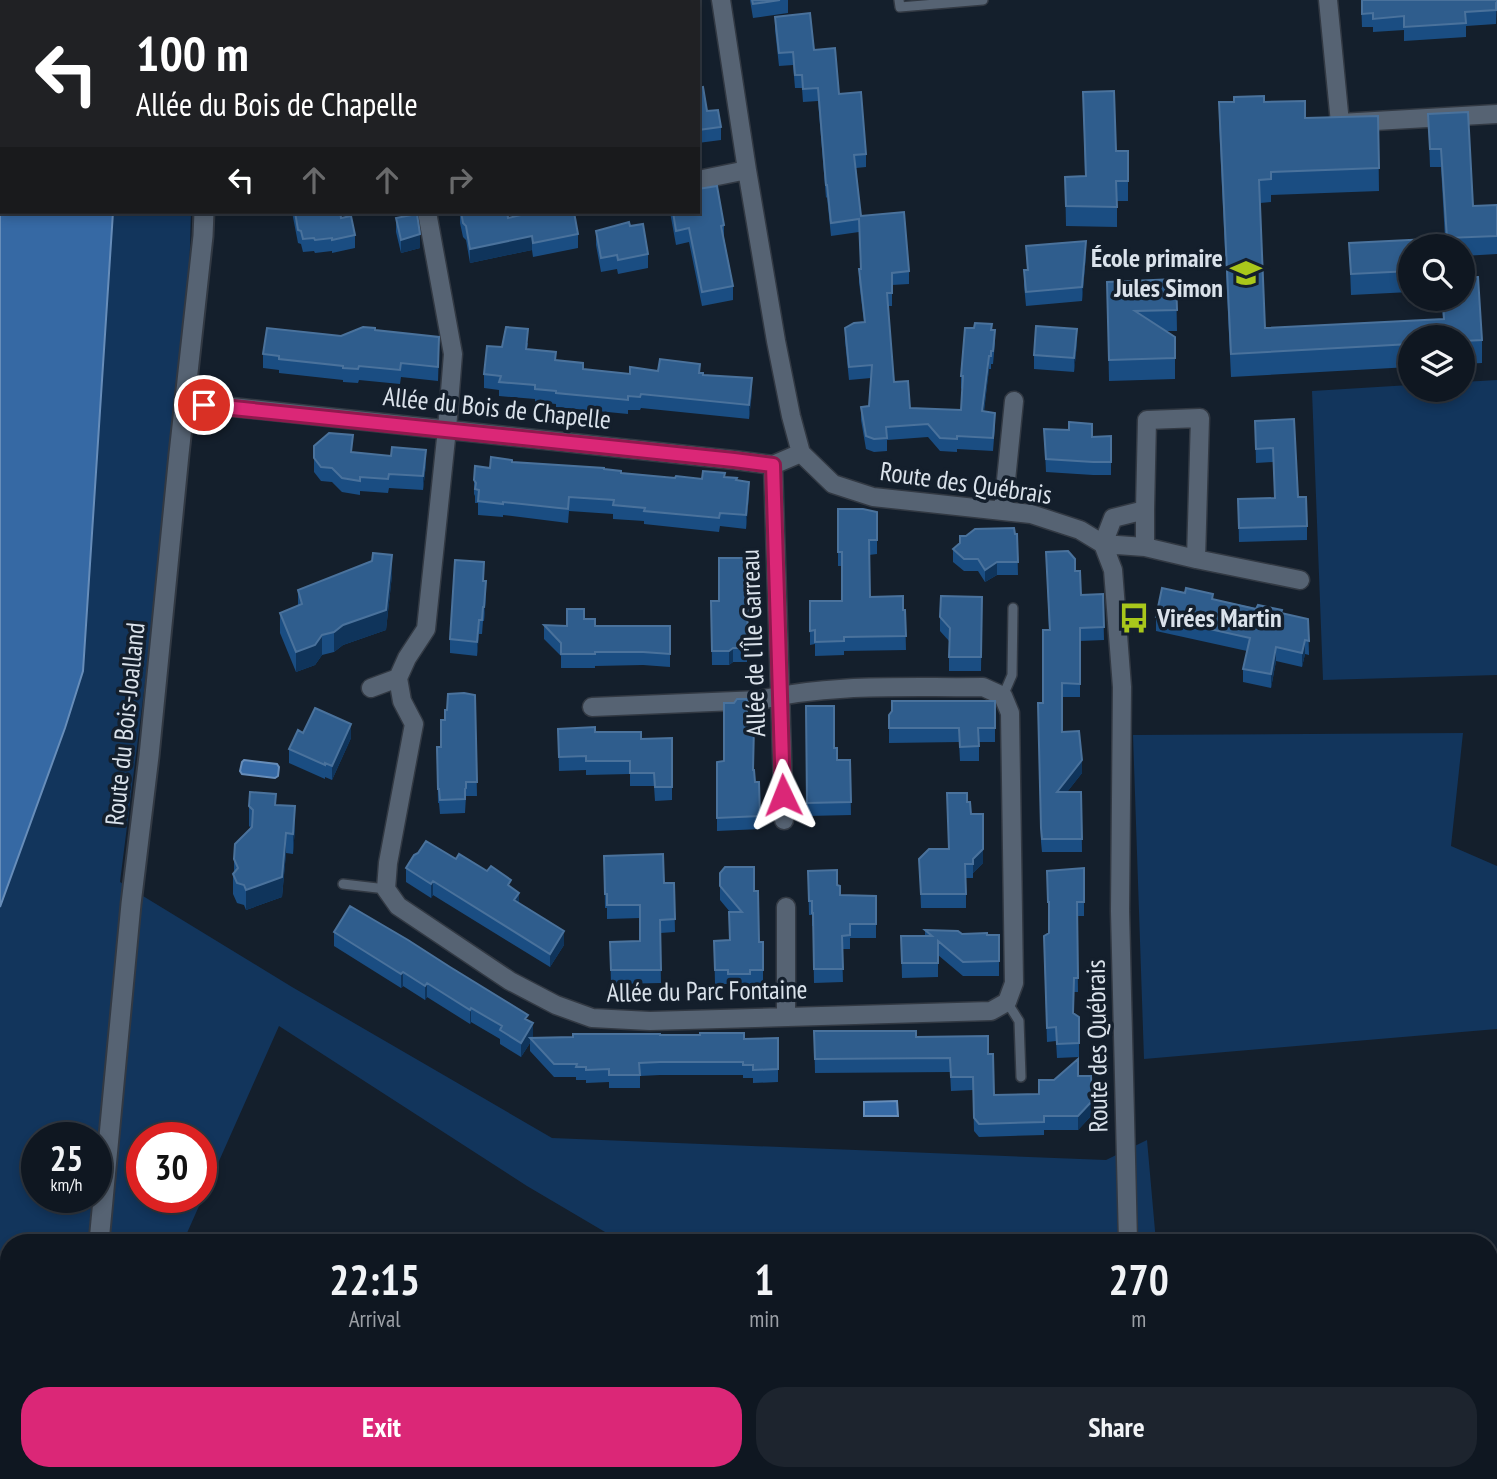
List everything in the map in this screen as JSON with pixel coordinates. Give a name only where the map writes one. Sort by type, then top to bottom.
[{"type":"street","points":[[720,0],[776,341],[800,453],[773,465]]},
{"type":"street","points":[[1328,0],[1340,123],[1497,114]]},
{"type":"street","points":[[700,180],[747,170]]},
{"type":"street","name":"Route du Bois-Joalland","points":[[100,1234],[131,904],[149,756],[204,214]]},
{"type":"street","points":[[386,890],[388,863],[414,724],[402,701],[398,678],[407,658],[426,629],[453,354],[428,214]]},
{"type":"street","points":[[1003,510],[1014,401]]},
{"type":"street","name":"Allée du Bois de Chapelle","points":[[185,402],[773,465]]},
{"type":"street","points":[[1145,547],[1147,420],[1200,418],[1196,559]]},
{"type":"street","name":"Route des Québrais","points":[[800,453],[833,484],[873,497],[1031,514],[1080,530],[1103,544],[1113,570],[1122,687],[1120,911],[1128,1234]]},
{"type":"street","name":"Allée de l'Île Garreau","points":[[773,465],[784,820]]},
{"type":"street","points":[[1145,510],[1112,518],[1103,544],[1145,547],[1300,580]]},
{"type":"street","points":[[372,688],[398,678]]},
{"type":"street","points":[[592,708],[760,700],[822,689],[983,687],[1003,696],[1010,713],[1014,983],[1007,1002]]},
{"type":"street","name":"Allée du Parc Fontaine","points":[[386,890],[398,906],[510,981],[556,1005],[592,1018],[650,1021],[991,1011],[1007,1002]]},
{"type":"street","points":[[786,907],[786,1017]]},
{"type":"lane","points":[[899,0],[900,7],[983,0]]},
{"type":"lane","points":[[1003,696],[1012,675],[1013,608]]},
{"type":"lane","points":[[343,884],[386,890]]},
{"type":"lane","points":[[1007,1002],[1019,1021],[1021,1077]]},
{"type":"shaded area","points":[[0,214],[113,214],[83,671],[0,907]]},
{"type":"shaded area","points":[[113,214],[191,214],[189,280],[146,675],[120,882],[292,987],[552,1138],[1106,1160],[1147,1140],[1155,1234],[608,1234],[527,1186],[279,1026],[217,1166],[217,1122],[126,1122],[126,1213],[196,1213],[187,1234],[0,1234],[0,907],[83,671]]},
{"type":"shaded area","points":[[1497,380],[1497,675],[1323,680],[1312,391],[1398,386],[1398,402],[1475,402],[1475,381]]},
{"type":"shaded area","points":[[1463,733],[1451,846],[1497,866],[1497,1029],[1144,1059],[1133,735]]},
{"type":"shaded area","points":[[244,760],[277,764],[278,776],[275,778],[242,774],[240,771]]},
{"type":"shaded area","points":[[897,1101],[898,1116],[864,1116],[864,1102]]},
{"type":"building","points":[[752,0],[780,0],[753,4]]},
{"type":"building","points":[[1362,0],[1497,2],[1496,10],[1465,12],[1466,23],[1404,27],[1404,16],[1373,19],[1373,13],[1362,14]]},
{"type":"building","points":[[810,13],[814,50],[835,48],[839,94],[861,92],[866,154],[854,155],[861,216],[904,212],[909,271],[892,273],[892,293],[887,293],[894,382],[908,381],[910,408],[961,410],[965,328],[974,328],[975,323],[992,324],[991,330],[995,330],[993,351],[989,356],[982,411],[995,413],[993,438],[940,438],[928,424],[886,427],[887,438],[874,439],[866,436],[861,407],[869,406],[872,365],[849,367],[845,328],[854,323],[865,322],[859,269],[859,219],[831,223],[818,88],[803,89],[802,75],[795,75],[793,52],[779,53],[775,17]]},
{"type":"building","points":[[703,87],[707,111],[718,110],[721,127],[700,130],[700,88]]},
{"type":"building","points":[[1114,91],[1116,151],[1128,151],[1128,181],[1116,181],[1117,207],[1066,206],[1065,177],[1086,176],[1083,92]]},
{"type":"building","points":[[1264,96],[1264,102],[1305,101],[1305,118],[1378,116],[1379,168],[1271,172],[1271,179],[1259,180],[1265,328],[1444,319],[1444,311],[1475,311],[1475,277],[1478,277],[1482,340],[1475,340],[1475,325],[1398,325],[1398,345],[1231,354],[1219,102],[1234,102],[1234,97]]},
{"type":"building","points":[[1468,112],[1473,206],[1497,205],[1497,236],[1447,234],[1441,149],[1430,149],[1428,114]]},
{"type":"building","points":[[717,186],[724,225],[721,226],[733,286],[702,292],[689,228],[676,231],[673,214],[700,214],[700,189]]},
{"type":"building","points":[[295,214],[340,214],[341,218],[351,216],[355,235],[332,240],[303,239],[301,231],[298,230]]},
{"type":"building","points":[[417,214],[420,234],[401,240],[396,218]]},
{"type":"building","points":[[461,214],[507,214],[508,218],[525,214],[574,214],[578,234],[533,243],[532,236],[470,249],[466,226]]},
{"type":"building","points":[[629,222],[630,226],[643,224],[648,254],[618,260],[617,255],[601,258],[596,231]]},
{"type":"building","points":[[1086,241],[1082,287],[1026,292],[1026,246]]},
{"type":"building","points":[[1398,241],[1398,272],[1351,274],[1349,243]]},
{"type":"building","points":[[1176,279],[1177,310],[1135,311],[1175,337],[1175,358],[1109,360],[1107,282]]},
{"type":"building","points":[[1036,326],[1077,329],[1074,358],[1034,355]]},
{"type":"building","points":[[363,327],[439,337],[438,367],[401,363],[400,370],[359,366],[358,369],[343,368],[279,359],[279,356],[263,354],[267,328],[341,336]]},
{"type":"building","points":[[506,327],[528,329],[526,349],[556,352],[555,360],[583,363],[583,369],[630,374],[630,367],[658,371],[660,359],[700,364],[699,373],[703,375],[752,378],[749,405],[641,394],[640,397],[628,396],[628,400],[556,393],[535,389],[535,385],[499,382],[501,376],[484,374],[487,346],[502,347]]},
{"type":"building","points":[[1294,419],[1298,497],[1306,497],[1307,526],[1239,528],[1238,499],[1275,498],[1273,448],[1256,449],[1255,421]]},
{"type":"building","points":[[1069,422],[1092,424],[1092,437],[1111,436],[1111,462],[1046,459],[1044,429],[1069,430]]},
{"type":"building","points":[[329,433],[353,435],[351,452],[391,456],[392,447],[426,450],[423,476],[389,474],[388,479],[360,477],[360,481],[342,478],[332,468],[321,467],[314,458],[314,446]]},
{"type":"building","points":[[491,457],[512,462],[604,468],[621,473],[675,478],[702,479],[703,471],[725,473],[724,477],[749,482],[746,515],[720,513],[719,518],[644,511],[645,508],[613,505],[614,500],[569,497],[568,509],[478,501],[479,490],[475,489],[474,480],[475,466],[490,468]]},
{"type":"building","points":[[838,509],[877,512],[877,540],[869,540],[870,597],[903,596],[906,636],[844,637],[844,641],[815,642],[815,630],[810,631],[810,601],[842,601],[842,552],[838,552]]},
{"type":"building","points":[[1014,528],[1017,534],[1018,562],[997,562],[985,570],[978,559],[964,559],[953,549],[960,543],[960,536],[966,536],[975,529]]},
{"type":"building","points":[[1068,551],[1075,559],[1075,571],[1080,571],[1081,595],[1103,594],[1104,627],[1080,628],[1080,684],[1062,683],[1062,732],[1079,731],[1082,760],[1057,792],[1081,792],[1082,839],[1042,839],[1038,703],[1043,703],[1043,630],[1050,630],[1046,552]]},
{"type":"building","points":[[373,553],[392,555],[386,610],[343,625],[334,632],[322,635],[315,645],[296,652],[280,613],[302,604],[298,590],[372,561]]},
{"type":"building","points":[[719,558],[749,558],[747,648],[712,651],[711,601],[719,601]]},
{"type":"building","points":[[455,560],[484,562],[484,607],[482,620],[479,620],[477,642],[450,639]]},
{"type":"building","points":[[1162,588],[1185,593],[1186,588],[1213,594],[1212,599],[1256,609],[1258,605],[1282,610],[1281,613],[1308,619],[1309,641],[1305,640],[1302,653],[1276,647],[1271,674],[1243,669],[1250,638],[1156,617]]},
{"type":"building","points":[[941,596],[982,597],[981,657],[949,657],[950,628],[940,617]]},
{"type":"building","points":[[567,609],[584,609],[584,619],[595,619],[595,626],[670,626],[670,654],[561,654],[561,643],[544,625],[567,626]]},
{"type":"building","points":[[448,694],[475,695],[477,782],[466,782],[465,799],[440,800],[437,747],[441,747],[441,720],[445,720]]},
{"type":"building","points":[[737,699],[747,699],[747,719],[751,719],[751,726],[754,726],[753,770],[755,782],[759,782],[760,816],[717,818],[717,762],[724,761],[724,703],[734,703]]},
{"type":"building","points":[[892,701],[995,701],[995,728],[978,728],[979,746],[960,747],[959,728],[889,728]]},
{"type":"building","points":[[806,706],[834,706],[834,748],[837,748],[837,760],[850,760],[851,802],[807,803]]},
{"type":"building","points":[[315,708],[351,724],[332,766],[289,749],[298,730],[303,733]]},
{"type":"building","points":[[595,727],[595,732],[641,732],[641,739],[672,738],[672,787],[655,787],[654,773],[630,773],[630,761],[586,761],[586,756],[559,757],[558,729]]},
{"type":"building","points":[[250,792],[276,794],[275,805],[295,806],[293,834],[286,833],[282,877],[246,890],[244,885],[237,883],[233,874],[238,868],[234,859],[235,844],[252,827]]},
{"type":"building","points":[[947,793],[967,793],[971,814],[983,814],[983,849],[973,859],[973,864],[965,864],[966,894],[921,894],[919,859],[929,849],[949,849]]},
{"type":"building","points":[[426,841],[456,859],[459,854],[487,871],[491,866],[511,880],[508,885],[519,893],[514,900],[564,931],[550,954],[433,881],[431,884],[406,868]]},
{"type":"building","points":[[663,854],[664,883],[674,883],[675,919],[660,920],[661,970],[611,970],[610,942],[640,941],[640,905],[607,905],[604,856]]},
{"type":"building","points":[[725,867],[754,867],[754,891],[758,891],[759,942],[763,942],[763,970],[750,970],[750,974],[728,974],[728,970],[715,970],[714,941],[730,940],[729,912],[742,912],[720,886],[720,873]]},
{"type":"building","points":[[1084,868],[1084,902],[1077,902],[1078,978],[1074,978],[1073,1013],[1079,1017],[1079,1043],[1057,1044],[1056,1027],[1047,1028],[1044,936],[1049,933],[1047,871]]},
{"type":"building","points":[[837,870],[840,895],[876,896],[876,924],[850,924],[850,935],[842,936],[843,969],[814,969],[813,913],[812,901],[809,901],[808,871]]},
{"type":"building","points":[[350,906],[528,1015],[525,1019],[533,1023],[521,1043],[500,1030],[502,1026],[427,983],[425,986],[403,972],[401,974],[334,932]]},
{"type":"building","points":[[925,930],[999,935],[999,961],[963,962],[938,941],[938,963],[902,963],[901,936],[932,936]]},
{"type":"building","points":[[814,1031],[916,1031],[916,1037],[988,1036],[988,1054],[993,1054],[994,1095],[1039,1094],[1039,1080],[1054,1080],[1078,1059],[1078,1076],[1091,1076],[1092,1101],[1078,1116],[1044,1116],[1044,1122],[979,1124],[974,1118],[973,1077],[951,1077],[950,1058],[815,1059]]},
{"type":"building","points":[[744,1033],[744,1039],[778,1038],[778,1069],[753,1070],[753,1065],[743,1065],[743,1062],[660,1062],[639,1063],[640,1075],[609,1075],[609,1069],[586,1070],[586,1067],[576,1067],[577,1064],[554,1064],[530,1038],[573,1037],[573,1034]]},
{"type":"place","name":"École primaire Jules Simon","points":[[1246,273]]},
{"type":"place","name":"Virées Martin","points":[[1134,618]]},
{"type":"route","points":[[204,405],[773,465],[783,795]]}]
